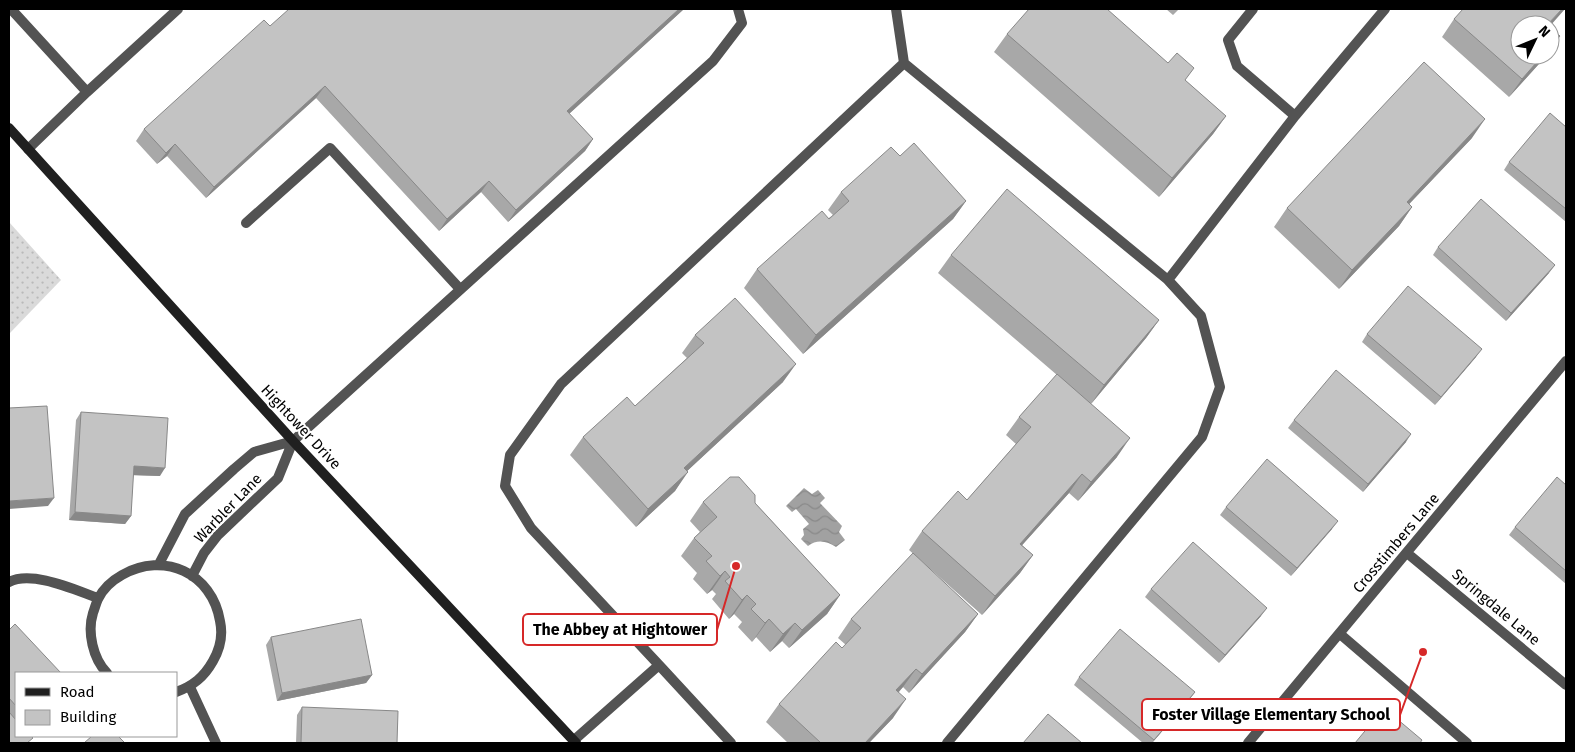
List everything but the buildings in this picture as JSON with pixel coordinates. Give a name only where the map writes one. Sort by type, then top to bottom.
[{"type":"street","points":[[11,9],[87,92]]},
{"type":"street","points":[[28,149],[178,9]]},
{"type":"street","points":[[292,441],[713,61],[742,23],[738,9]]},
{"type":"street","points":[[896,9],[904,63],[1168,280],[1201,316],[1220,387],[1202,436],[947,743]]},
{"type":"street","points":[[1253,9],[1228,40],[1237,66],[1295,116]]},
{"type":"street","points":[[1168,280],[1295,116],[1385,9]]},
{"type":"street","points":[[731,743],[531,528],[505,486],[510,455],[560,384],[904,63]]},
{"type":"street","name":"Hightower Drive","points":[[9,128],[292,441],[575,742]]},
{"type":"street","points":[[246,223],[330,148],[460,289]]},
{"type":"street","name":"Crosstimbers Lane","points":[[1248,743],[1566,361]]},
{"type":"street","name":"Warbler Lane","points":[[159,564],[186,514],[234,469],[254,452],[292,441]]},
{"type":"street","name":"Warbler Lane","points":[[192,576],[204,553],[218,535],[278,478],[292,441]]},
{"type":"street","name":"Springdale Lane","points":[[1407,553],[1566,685]]},
{"type":"street","points":[[106,672],[102,668],[92,646],[90,621],[98,598],[114,579],[135,567],[159,564],[174,567],[192,576],[206,587],[218,607],[222,630],[218,652],[207,672],[190,687],[178,691]]},
{"type":"street","points":[[9,582],[15,578],[48,580],[98,598]]},
{"type":"street","points":[[1340,634],[1467,743]]},
{"type":"street","points":[[575,742],[659,665]]},
{"type":"street","points":[[190,687],[216,743]]},
{"type":"shaded area","points":[[9,222],[61,280],[9,334]]},
{"type":"water","points":[[804,488],[812,494],[818,490],[825,498],[820,503],[842,526],[839,532],[845,540],[836,547],[822,542],[815,542],[808,546],[801,539],[804,535],[803,529],[809,524],[796,509],[792,512],[786,506]]},
{"type":"place","name":"The Abbey at Hightower","points":[[736,566]]},
{"type":"place","name":"Foster Village Elementary School","points":[[1423,652]]}]
